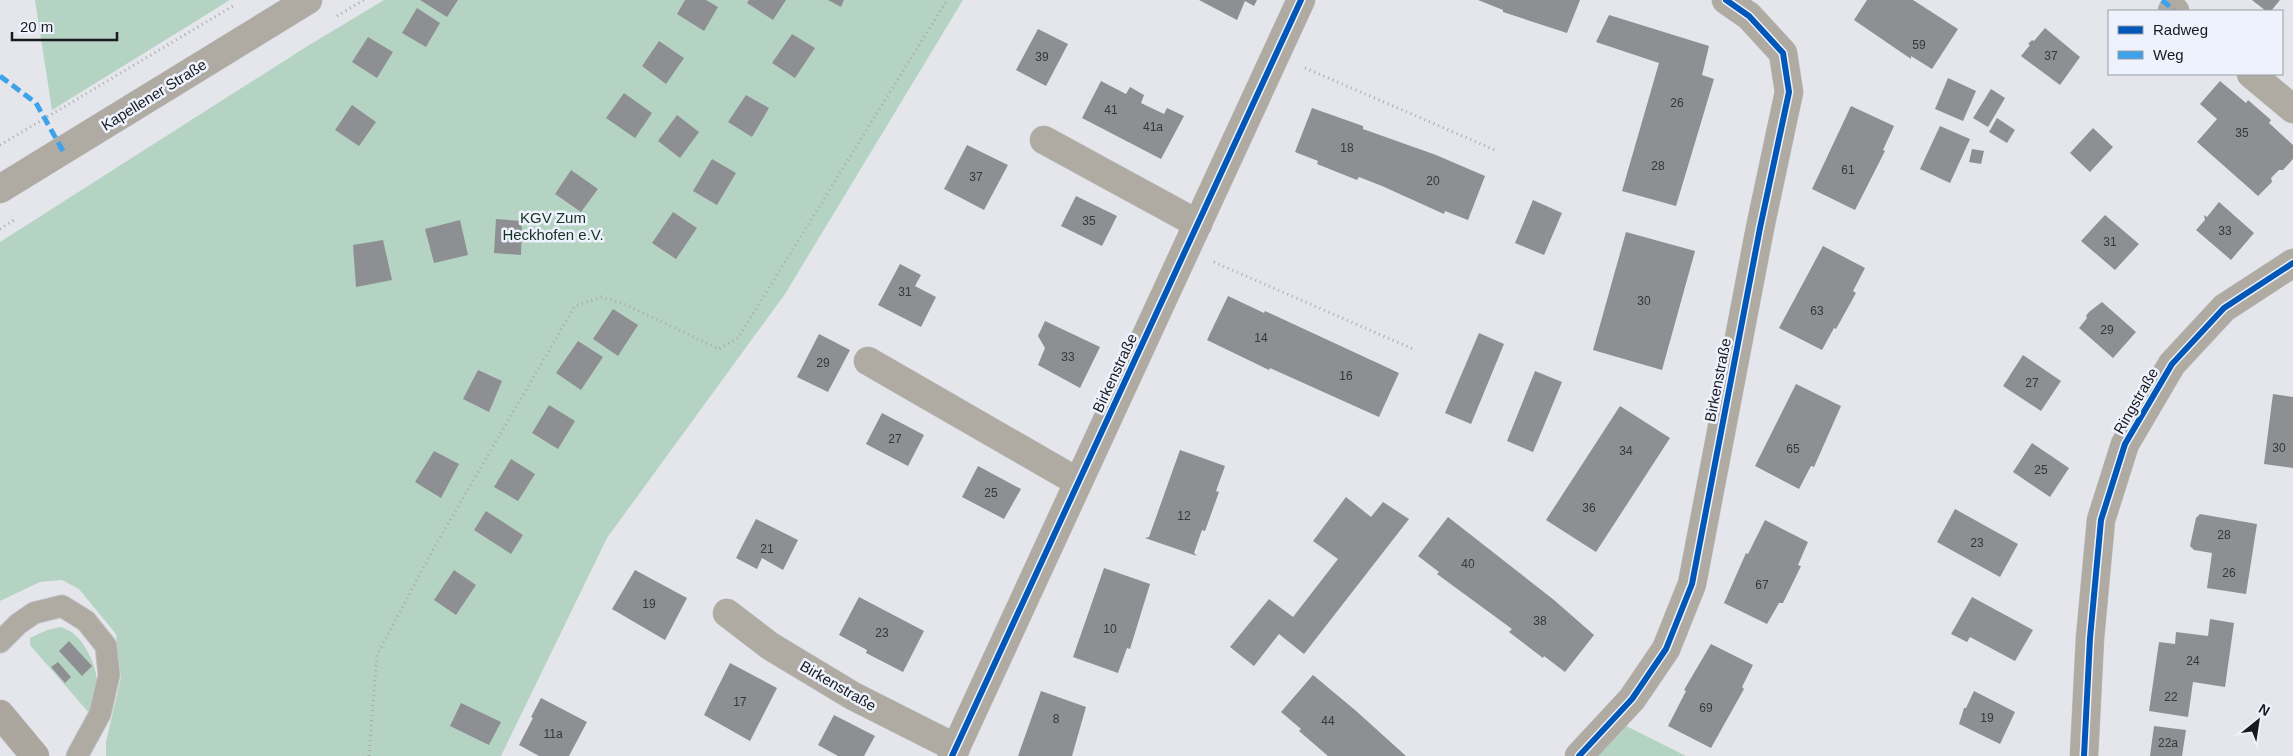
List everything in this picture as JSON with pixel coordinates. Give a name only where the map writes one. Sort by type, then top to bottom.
[{"type":"main road","points":[[0,714],[35,756]]},
{"type":"street","name":"Kapellener Straße","points":[[0,189],[308,0]]},
{"type":"street","name":"Birkenstraße","points":[[727,613],[770,646],[853,696],[954,752],[1301,0]]},
{"type":"street","name":"Birkenstraße","points":[[1579,756],[1632,699],[1666,649],[1692,584],[1760,228],[1789,92],[1783,53],[1749,16],[1726,0]]},
{"type":"street","points":[[2252,75],[2293,109]]},
{"type":"street","points":[[1044,140],[1198,224]]},
{"type":"street","name":"Ringstraße","points":[[2084,756],[2090,638],[2101,520],[2125,444],[2172,364],[2224,308],[2293,263]]},
{"type":"street","points":[[868,361],[1078,482]]},
{"type":"lane","points":[[0,642],[18,624],[34,613],[62,606],[86,621],[106,646],[110,675],[100,714],[77,756]]},
{"type":"path","points":[[369,756],[376,655],[436,546],[575,306],[601,297],[622,303],[718,349],[738,338],[947,0]]},
{"type":"path","points":[[0,145],[233,5]]},
{"type":"path","points":[[1275,55],[1495,150]]},
{"type":"path","points":[[1186,249],[1412,349]]},
{"type":"green space","points":[[35,0],[230,0],[52,110]]},
{"type":"green space","name":"KGV Zum Heckhofen e.V.","points":[[384,0],[963,0],[785,294],[607,538],[501,756],[106,756],[106,742],[121,677],[116,634],[79,589],[62,580],[40,582],[0,601],[0,242],[306,47]]},
{"type":"green space","points":[[60,627],[69,630],[78,638],[94,666],[97,680],[95,695],[89,713],[30,645],[30,638],[47,630]]},
{"type":"green space","points":[[1626,726],[1686,756],[1598,756]]},
{"type":"building","points":[[420,0],[458,0],[447,17]]},
{"type":"building","points":[[685,0],[706,0],[718,7],[704,31],[677,14]]},
{"type":"building","points":[[749,0],[786,0],[773,20],[747,3]]},
{"type":"building","points":[[828,0],[844,0],[841,7]]},
{"type":"building","points":[[1199,0],[1257,0],[1254,6],[1245,1],[1237,20]]},
{"type":"building","points":[[1478,0],[1580,0],[1567,33],[1503,12],[1503,10]]},
{"type":"building","points":[[1867,0],[1913,0],[1958,29],[1932,69],[1911,56],[1911,59],[1854,20]]},
{"type":"building","points":[[2252,0],[2280,0],[2272,10],[2265,10]]},
{"type":"building","points":[[417,8],[440,23],[426,47],[402,33]]},
{"type":"building","points":[[1609,15],[1709,46],[1702,75],[1714,79],[1676,206],[1622,191],[1659,63],[1596,42]]},
{"type":"building","points":[[2045,28],[2080,57],[2060,85],[2021,56],[2030,45],[2028,44],[2032,40],[2034,41]]},
{"type":"building","points":[[1038,29],[1068,44],[1046,86],[1016,70]]},
{"type":"building","points":[[792,34],[815,48],[795,78],[772,63]]},
{"type":"building","points":[[368,37],[393,52],[377,78],[352,62]]},
{"type":"building","points":[[659,41],[684,58],[666,84],[642,66]]},
{"type":"building","points":[[1948,78],[1976,91],[1963,121],[1935,109]]},
{"type":"building","points":[[1101,81],[1126,94],[1130,87],[1144,95],[1141,103],[1164,114],[1167,108],[1184,116],[1161,159],[1082,118]]},
{"type":"building","points":[[2220,81],[2246,103],[2248,100],[2271,120],[2269,123],[2293,145],[2293,159],[2283,170],[2279,170],[2271,178],[2272,182],[2258,196],[2197,142],[2217,119],[2200,104]]},
{"type":"building","points":[[1991,89],[2005,98],[1988,127],[1973,118]]},
{"type":"building","points":[[624,93],[652,113],[635,138],[606,118]]},
{"type":"building","points":[[746,95],[769,108],[752,137],[728,122]]},
{"type":"building","points":[[352,105],[376,122],[359,146],[335,130]]},
{"type":"building","points":[[1851,106],[1894,126],[1883,150],[1885,151],[1855,210],[1812,189]]},
{"type":"building","points":[[1312,108],[1363,126],[1363,129],[1436,155],[1485,176],[1468,220],[1445,211],[1444,214],[1359,177],[1357,180],[1317,164],[1318,161],[1295,152]]},
{"type":"building","points":[[677,115],[699,132],[680,158],[658,141]]},
{"type":"building","points":[[1997,118],[2015,130],[2007,143],[1989,132]]},
{"type":"building","points":[[1940,126],[1970,139],[1950,183],[1920,169]]},
{"type":"building","points":[[2093,128],[2113,147],[2090,172],[2070,153]]},
{"type":"building","points":[[967,145],[1008,165],[984,210],[944,189]]},
{"type":"building","points":[[1972,149],[1984,151],[1981,164],[1969,162]]},
{"type":"building","points":[[712,159],[736,173],[717,205],[693,191]]},
{"type":"building","points":[[571,170],[598,189],[581,212],[555,194]]},
{"type":"building","points":[[1076,196],[1117,216],[1102,246],[1061,226]]},
{"type":"building","points":[[1533,200],[1562,213],[1544,255],[1515,243]]},
{"type":"building","points":[[2219,202],[2254,233],[2231,260],[2196,230],[2205,220],[2204,215],[2207,217]]},
{"type":"building","points":[[673,212],[697,228],[676,259],[652,243]]},
{"type":"building","points":[[2105,215],[2139,244],[2115,270],[2081,241]]},
{"type":"building","points":[[496,219],[522,221],[521,255],[494,253]]},
{"type":"building","points":[[460,220],[468,255],[434,263],[425,229]]},
{"type":"building","points":[[1626,232],[1695,251],[1662,370],[1593,350]]},
{"type":"building","points":[[383,240],[392,280],[356,287],[353,245]]},
{"type":"building","points":[[1823,246],[1865,268],[1853,291],[1856,293],[1822,350],[1779,328]]},
{"type":"building","points":[[900,264],[921,275],[915,286],[936,297],[921,327],[878,305]]},
{"type":"building","points":[[1228,296],[1264,313],[1265,311],[1399,373],[1379,417],[1270,368],[1269,370],[1207,340]]},
{"type":"building","points":[[2102,302],[2136,332],[2113,358],[2079,328],[2089,312]]},
{"type":"building","points":[[613,309],[638,325],[618,356],[593,339]]},
{"type":"building","points":[[1045,321],[1100,347],[1080,388],[1038,365],[1045,348],[1038,336]]},
{"type":"building","points":[[1479,333],[1504,344],[1471,424],[1445,413]]},
{"type":"building","points":[[819,334],[850,350],[828,392],[797,377]]},
{"type":"building","points":[[578,341],[603,357],[581,390],[556,373]]},
{"type":"building","points":[[2023,355],[2061,381],[2041,411],[2003,386]]},
{"type":"building","points":[[478,370],[502,381],[489,412],[463,399]]},
{"type":"building","points":[[1535,371],[1562,382],[1533,452],[1507,441]]},
{"type":"building","points":[[1796,384],[1841,406],[1814,467],[1811,466],[1799,489],[1755,466]]},
{"type":"building","points":[[2273,394],[2293,397],[2293,468],[2264,464]]},
{"type":"building","points":[[549,405],[575,421],[558,449],[532,433]]},
{"type":"building","points":[[1620,406],[1670,438],[1596,552],[1546,520]]},
{"type":"building","points":[[882,413],[924,435],[908,466],[866,444]]},
{"type":"building","points":[[2032,443],[2069,468],[2050,497],[2013,472]]},
{"type":"building","points":[[1180,450],[1225,466],[1216,491],[1219,492],[1205,531],[1202,530],[1194,553],[1197,556],[1145,538],[1149,537]]},
{"type":"building","points":[[434,451],[459,464],[441,498],[415,482]]},
{"type":"building","points":[[511,459],[535,474],[518,501],[494,487]]},
{"type":"building","points":[[978,466],[1021,489],[1004,519],[962,497]]},
{"type":"building","points":[[1346,497],[1371,517],[1383,502],[1409,519],[1304,654],[1279,634],[1254,666],[1230,647],[1269,599],[1293,617],[1338,559],[1313,541]]},
{"type":"building","points":[[1955,509],[2018,544],[2000,577],[1937,542]]},
{"type":"building","points":[[486,511],[523,535],[511,554],[474,530]]},
{"type":"building","points":[[2200,514],[2257,524],[2246,594],[2207,588],[2212,553],[2194,550],[2190,546],[2196,518]]},
{"type":"building","points":[[1448,517],[1554,600],[1594,635],[1565,672],[1509,632],[1512,629],[1437,574],[1439,572],[1418,556]]},
{"type":"building","points":[[756,519],[798,540],[783,570],[762,558],[757,569],[736,558]]},
{"type":"building","points":[[1765,520],[1808,542],[1798,565],[1801,566],[1783,603],[1779,603],[1767,624],[1724,603],[1746,553],[1748,554]]},
{"type":"building","points":[[1104,568],[1150,584],[1130,649],[1127,648],[1118,673],[1073,657]]},
{"type":"building","points":[[454,570],[476,585],[456,615],[434,600]]},
{"type":"building","points":[[635,570],[687,598],[665,640],[612,609]]},
{"type":"building","points":[[859,597],[924,631],[903,672],[866,653],[867,650],[839,635]]},
{"type":"building","points":[[1972,597],[2033,630],[2015,661],[1970,637],[1967,642],[1951,634]]},
{"type":"building","points":[[2210,619],[2234,623],[2225,687],[2193,682],[2188,717],[2149,711],[2159,642],[2175,644],[2176,632],[2208,636]]},
{"type":"building","points":[[69,641],[92,666],[82,676],[59,651]]},
{"type":"building","points":[[1711,644],[1753,665],[1742,687],[1744,689],[1711,748],[1668,726],[1686,691],[1684,690]]},
{"type":"building","points":[[58,662],[71,677],[65,683],[51,667]]},
{"type":"building","points":[[730,663],[777,688],[750,741],[704,715]]},
{"type":"building","points":[[1313,675],[1406,756],[1328,756],[1299,731],[1301,729],[1281,712]]},
{"type":"building","points":[[1041,691],[1086,707],[1072,756],[1018,756]]},
{"type":"building","points":[[1974,691],[2015,712],[2000,744],[1959,724],[1964,708],[1966,708]]},
{"type":"building","points":[[541,698],[587,722],[569,756],[539,756],[519,745]]},
{"type":"building","points":[[461,703],[501,722],[489,745],[450,726]]},
{"type":"building","points":[[834,715],[875,736],[864,756],[838,756],[818,745]]},
{"type":"building","points":[[2154,726],[2186,730],[2182,756],[2150,756]]},
{"type":"marked path","points":[[2162,0],[2174,10]]},
{"type":"marked path","points":[[0,76],[36,103],[63,151]]},
{"type":"cycle path","points":[[952,756],[1301,0]]},
{"type":"cycle path","points":[[1579,756],[1632,699],[1666,649],[1692,584],[1760,228],[1789,92],[1783,53],[1749,16],[1726,0]]},
{"type":"cycle path","points":[[2084,756],[2090,638],[2101,520],[2125,444],[2172,364],[2224,308],[2293,263]]}]
